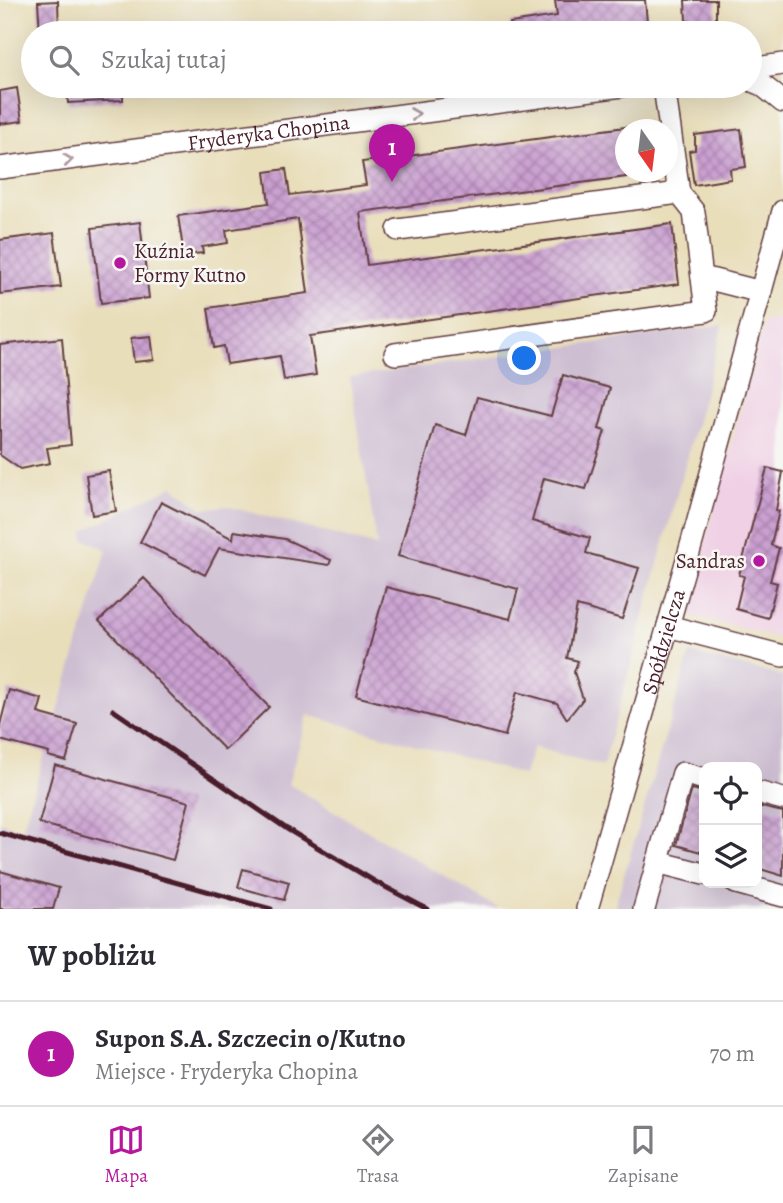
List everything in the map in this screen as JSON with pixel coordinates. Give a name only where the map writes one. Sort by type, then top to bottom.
[{"type":"street","points":[[762,67],[783,64]]},
{"type":"street","points":[[762,85],[783,102]]},
{"type":"street","name":"Fryderyka Chopina","points":[[0,169],[532,98]]},
{"type":"street","points":[[395,354],[706,311],[694,212],[679,193],[666,98]]},
{"type":"street","points":[[398,230],[679,193]]},
{"type":"street","name":"Spółdzielcza","points":[[587,909],[783,211]]},
{"type":"street","points":[[702,277],[761,292]]},
{"type":"street","points":[[668,626],[783,656]]},
{"type":"street","points":[[644,909],[684,773],[699,778]]},
{"type":"street","points":[[762,793],[783,799]]},
{"type":"street","points":[[657,862],[699,873]]},
{"type":"street","points":[[756,888],[783,895]]},
{"type":"shaded area","points":[[783,318],[783,639],[686,614],[764,322]]},
{"type":"shaded area","points":[[723,325],[603,766],[533,747],[524,775],[308,715],[288,784],[499,909],[0,909],[0,822],[22,830],[107,550],[83,538],[84,531],[173,486],[203,509],[227,506],[377,546],[350,377]]},
{"type":"shaded area","points":[[690,653],[783,676],[783,909],[614,909]]},
{"type":"building","points":[[555,0],[645,0],[647,21],[523,21],[557,16]]},
{"type":"building","points":[[685,0],[716,0],[716,21],[686,21]]},
{"type":"building","points":[[58,1],[59,21],[39,21],[38,2]]},
{"type":"building","points":[[17,88],[22,121],[0,124],[0,91]]},
{"type":"building","points":[[68,98],[123,98],[123,100],[68,103]]},
{"type":"building","points":[[615,128],[615,178],[360,212],[367,265],[672,224],[679,284],[310,336],[316,375],[284,380],[280,356],[227,364],[224,346],[214,348],[208,308],[308,293],[298,219],[226,230],[228,243],[202,247],[203,253],[184,255],[178,216],[269,203],[265,172],[286,169],[290,195],[366,185],[362,162]]},
{"type":"building","points":[[741,129],[746,167],[730,169],[731,179],[694,185],[689,151],[695,150],[695,135]]},
{"type":"building","name":"Kuźnia Formy Kutno","points":[[140,222],[149,298],[101,303],[92,228]]},
{"type":"building","points":[[54,233],[61,287],[0,294],[0,240]]},
{"type":"building","points":[[151,336],[154,360],[134,362],[131,338]]},
{"type":"building","points":[[62,338],[71,445],[47,448],[50,463],[20,469],[0,455],[0,345]]},
{"type":"building","points":[[563,375],[610,388],[599,429],[605,431],[586,489],[544,478],[532,521],[590,538],[586,553],[639,568],[622,619],[577,606],[567,658],[578,661],[574,672],[583,699],[567,719],[557,703],[517,692],[505,736],[356,696],[386,587],[510,619],[518,589],[398,556],[435,425],[466,435],[477,397],[551,416]]},
{"type":"building","name":"Sandras","points":[[767,468],[783,472],[776,510],[779,511],[771,545],[779,548],[770,581],[777,583],[768,618],[736,609],[744,576],[739,575]]},
{"type":"building","points":[[109,471],[116,511],[92,515],[86,475]]},
{"type":"building","points":[[161,502],[233,539],[234,531],[285,539],[331,560],[329,565],[219,548],[205,575],[140,542]]},
{"type":"building","points":[[144,578],[269,707],[225,750],[99,621]]},
{"type":"building","points":[[9,690],[42,699],[38,713],[77,724],[66,761],[48,756],[49,753],[0,740],[0,725]]},
{"type":"building","points":[[55,765],[189,802],[173,860],[39,823]]},
{"type":"building","points":[[692,789],[699,791],[699,852],[676,845]]},
{"type":"building","points":[[762,807],[783,812],[783,876],[762,870]]},
{"type":"building","points":[[243,869],[289,882],[284,900],[238,887]]},
{"type":"building","points":[[0,871],[59,888],[53,909],[0,909]]},
{"type":"railway","points":[[113,710],[287,829],[427,909]]},
{"type":"railway","points":[[0,833],[271,909]]},
{"type":"place","name":"Supon S.A. Szczecin o/Kutno","points":[[392,182]]},
{"type":"place","name":"Kuźnia Formy Kutno","points":[[120,263]]},
{"type":"place","name":"Sandras","points":[[759,561]]}]
